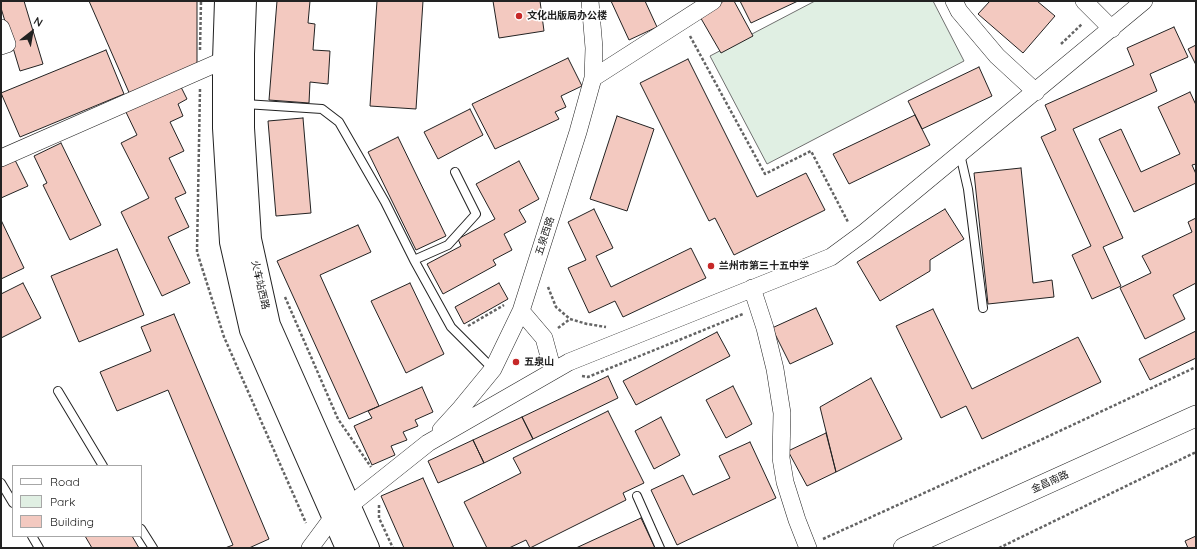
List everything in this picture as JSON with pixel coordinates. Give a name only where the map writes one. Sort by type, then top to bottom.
[{"type":"main road","name":"火车站西路","points":[[226,1],[224,128],[231,242],[252,330],[341,511],[368,548]]},
{"type":"main road","name":"火车站西路","points":[[245,1],[243,128],[250,239],[270,325],[341,511],[347,548]]},
{"type":"street","name":"五泉西路","points":[[428,443],[461,408],[493,369],[521,311],[578,132],[593,78],[594,48],[590,1]]},
{"type":"street","points":[[593,78],[713,1]]},
{"type":"street","points":[[954,1],[959,11],[997,56],[1036,92]]},
{"type":"street","points":[[310,548],[341,511],[428,443],[569,362],[830,256],[856,239],[1036,92],[1144,1]]},
{"type":"street","points":[[1089,6],[1112,29]]},
{"type":"street","points":[[1,28],[7,44],[1,46]]},
{"type":"street","points":[[1,158],[224,60]]},
{"type":"street","points":[[752,288],[765,328],[775,369],[782,413],[781,458],[785,482],[797,520],[808,547]]},
{"type":"street","points":[[521,311],[544,338],[553,372]]},
{"type":"street","name":"金昌南路","points":[[904,548],[1196,416]]},
{"type":"lane","points":[[243,104],[322,109],[339,122],[385,202],[414,260],[451,327],[493,369]]},
{"type":"lane","points":[[960,154],[968,189],[983,308]]},
{"type":"lane","points":[[414,260],[448,245],[476,214],[455,172]]},
{"type":"lane","points":[[58,391],[102,465]]},
{"type":"lane","points":[[1,482],[12,502]]},
{"type":"lane","points":[[637,496],[660,548]]},
{"type":"lane","points":[[142,530],[153,548]]},
{"type":"lane","points":[[32,537],[38,548]]},
{"type":"path","points":[[1057,49],[1089,6]]},
{"type":"path","points":[[682,20],[765,174],[811,151],[856,239]]},
{"type":"path","points":[[546,282],[556,307],[570,319],[587,324],[607,327]]},
{"type":"path","points":[[283,293],[338,419],[380,481],[379,518],[394,548]]},
{"type":"path","points":[[808,547],[1196,367]]},
{"type":"path","points":[[999,548],[1196,452]]},
{"type":"green space","points":[[815,1],[933,1],[964,61],[767,164],[710,56]]},
{"type":"building","points":[[1,1],[24,1],[43,64],[20,71],[1,8]]},
{"type":"building","points":[[89,1],[197,1],[197,69],[131,97]]},
{"type":"building","points":[[277,1],[310,1],[308,23],[315,24],[313,50],[330,51],[328,84],[310,82],[309,103],[269,100]]},
{"type":"building","points":[[377,1],[423,1],[416,109],[370,106]]},
{"type":"building","name":"文化出版局办公楼","points":[[493,1],[540,1],[544,31],[499,38]]},
{"type":"building","points":[[611,1],[645,1],[657,27],[629,40]]},
{"type":"building","points":[[724,1],[734,1],[753,36],[721,53],[699,15]]},
{"type":"building","points":[[740,1],[798,1],[751,23]]},
{"type":"building","points":[[990,1],[1037,1],[1055,16],[1023,53],[978,14]]},
{"type":"building","points":[[1174,27],[1188,57],[1150,74],[1157,91],[1073,129],[1123,238],[1103,247],[1121,286],[1092,299],[1072,255],[1091,246],[1041,137],[1056,130],[1045,105],[1134,65],[1127,48]]},
{"type":"building","points":[[1196,45],[1196,65],[1188,49]]},
{"type":"building","points":[[106,50],[124,94],[20,137],[1,93]]},
{"type":"building","points":[[568,58],[582,86],[561,96],[566,107],[555,112],[559,119],[495,149],[472,104]]},
{"type":"building","points":[[688,59],[757,197],[806,173],[825,210],[734,255],[715,218],[709,221],[640,83]]},
{"type":"building","points":[[979,67],[992,96],[922,129],[908,101]]},
{"type":"building","points":[[178,81],[187,99],[178,104],[183,116],[170,122],[184,151],[169,158],[186,193],[175,198],[189,227],[168,237],[190,283],[162,296],[121,212],[149,198],[121,143],[137,135],[124,108]]},
{"type":"building","points":[[1190,92],[1196,105],[1196,164],[1192,165],[1196,174],[1196,183],[1134,212],[1099,139],[1121,129],[1141,172],[1180,154],[1158,107]]},
{"type":"building","points":[[470,109],[483,135],[438,159],[424,132]]},
{"type":"building","points":[[915,115],[930,145],[849,184],[833,154]]},
{"type":"building","points":[[617,116],[654,129],[627,211],[590,199]]},
{"type":"building","points":[[303,118],[311,213],[276,216],[268,121]]},
{"type":"building","points":[[398,137],[446,236],[416,250],[368,152]]},
{"type":"building","points":[[61,143],[101,225],[70,240],[43,185],[47,183],[34,156]]},
{"type":"building","points":[[15,160],[28,186],[1,198],[1,167]]},
{"type":"building","points":[[519,161],[539,199],[519,210],[526,222],[504,234],[512,250],[493,260],[496,265],[443,294],[427,264],[461,246],[458,239],[495,219],[476,184]]},
{"type":"building","points":[[1021,168],[1033,283],[1052,280],[1054,297],[988,304],[974,173]]},
{"type":"building","points":[[594,209],[613,248],[596,256],[611,287],[691,248],[706,278],[623,317],[615,301],[589,313],[568,268],[586,260],[568,222]]},
{"type":"building","points":[[945,209],[964,239],[930,260],[930,271],[880,301],[857,262]]},
{"type":"building","points":[[1196,218],[1196,283],[1173,295],[1185,319],[1145,339],[1120,288],[1151,273],[1142,256],[1192,232],[1188,222]]},
{"type":"building","points":[[1,220],[24,268],[1,279]]},
{"type":"building","points":[[358,225],[371,252],[320,275],[379,406],[349,419],[277,261]]},
{"type":"building","points":[[117,249],[144,315],[79,342],[51,276]]},
{"type":"building","points":[[23,283],[41,318],[1,338],[1,294]]},
{"type":"building","points":[[410,283],[444,354],[406,373],[371,301]]},
{"type":"building","points":[[499,283],[508,299],[464,324],[455,307]]},
{"type":"building","points":[[816,308],[833,344],[790,364],[772,328]]},
{"type":"building","points":[[933,309],[972,389],[1078,337],[1101,382],[982,439],[966,406],[941,418],[896,326]]},
{"type":"building","points":[[174,314],[269,539],[249,548],[225,548],[233,545],[168,390],[117,411],[100,372],[151,351],[141,327]]},
{"type":"building","points":[[1196,331],[1196,358],[1150,380],[1139,359]]},
{"type":"building","points":[[717,332],[730,356],[636,405],[623,381]]},
{"type":"building","points":[[608,376],[618,398],[533,439],[522,417]]},
{"type":"building","points":[[871,378],[902,439],[836,472],[820,407]]},
{"type":"building","points":[[733,386],[752,424],[726,438],[706,400]]},
{"type":"building","points":[[422,387],[433,412],[415,420],[418,426],[403,432],[407,440],[391,446],[395,455],[372,465],[354,426],[372,418],[368,411]]},
{"type":"building","points":[[608,411],[644,483],[623,493],[626,500],[530,548],[526,540],[509,548],[487,548],[464,502],[521,473],[513,458]]},
{"type":"building","points":[[522,417],[533,439],[484,463],[473,440]]},
{"type":"building","points":[[661,417],[680,455],[654,469],[635,431]]},
{"type":"building","points":[[826,433],[836,472],[807,486],[788,451]]},
{"type":"building","points":[[473,440],[484,463],[438,483],[428,461]]},
{"type":"building","points":[[750,442],[776,498],[677,545],[651,490],[683,475],[693,495],[730,478],[719,456]]},
{"type":"building","points":[[423,478],[454,548],[404,548],[381,496]]},
{"type":"building","points":[[641,518],[655,548],[576,548]]},
{"type":"building","points":[[1196,536],[1196,548],[1188,548],[1185,541]]},
{"type":"building","points":[[86,537],[133,537],[139,548],[92,548]]},
{"type":"place","name":"文化出版局办公楼","points":[[519,16]]},
{"type":"place","name":"兰州市第三十五中学","points":[[711,266]]},
{"type":"place","name":"五泉山","points":[[516,362]]}]
